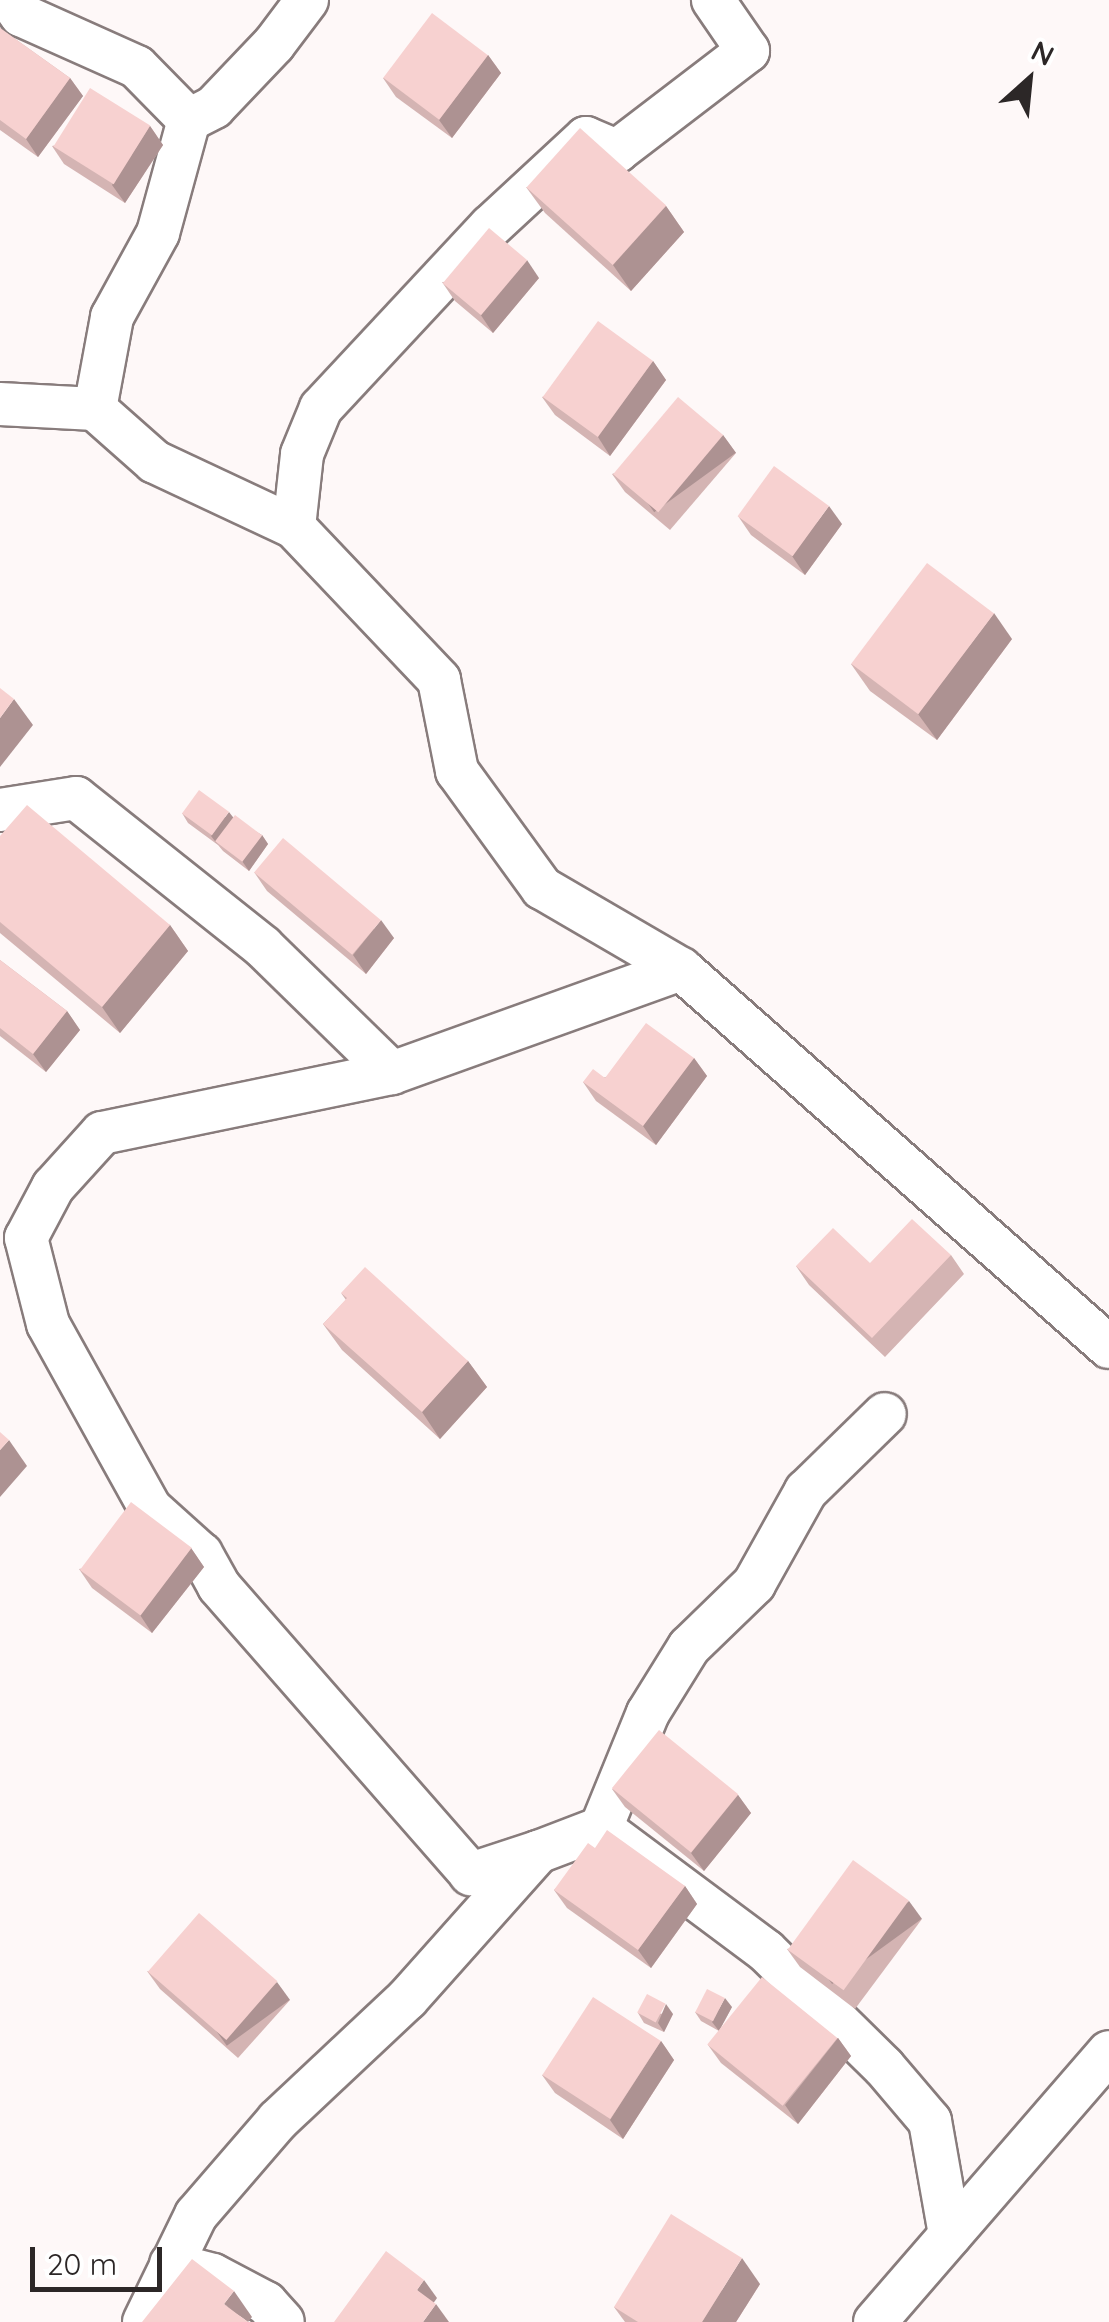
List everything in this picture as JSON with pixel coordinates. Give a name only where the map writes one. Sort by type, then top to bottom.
[{"type":"street","points":[[10,0],[21,16],[137,67],[189,120]]},
{"type":"street","points":[[95,409],[112,317],[158,233],[189,120],[214,107],[274,44],[306,0]]},
{"type":"street","points":[[294,527],[302,454],[321,408],[490,227],[586,138],[616,151],[748,51],[713,0]]},
{"type":"street","points":[[0,404],[95,409],[156,462],[294,527],[439,680],[457,771],[542,888],[680,969],[1109,1346]]},
{"type":"street","points":[[0,810],[76,798],[263,947],[392,1073]]},
{"type":"street","points":[[680,969],[392,1073],[102,1132],[53,1187],[26,1238],[48,1324],[150,1508],[201,1554],[219,1586],[472,1874],[601,1828],[648,1713],[689,1647],[754,1584],[806,1491],[885,1414]]},
{"type":"street","points":[[601,1828],[766,1951],[884,2067],[930,2121],[950,2235]]},
{"type":"street","points":[[144,2322],[196,2215],[232,2170],[278,2120],[408,1999],[538,1852]]},
{"type":"street","points":[[875,2322],[1109,2052]]},
{"type":"street","points":[[171,2264],[212,2275],[266,2303],[283,2322]]},
{"type":"building","points":[[432,13],[488,55],[439,120],[383,78]]},
{"type":"building","points":[[0,28],[70,78],[26,139],[0,120]]},
{"type":"building","points":[[90,88],[150,126],[114,184],[53,147]]},
{"type":"building","points":[[580,128],[666,206],[613,265],[526,187]]},
{"type":"building","points":[[489,228],[527,260],[481,315],[443,283]]},
{"type":"building","points":[[598,321],[653,361],[598,437],[543,397]]},
{"type":"building","points":[[678,397],[723,435],[658,512],[613,474]]},
{"type":"building","points":[[774,466],[829,506],[793,556],[738,516]]},
{"type":"building","points":[[927,563],[994,614],[918,714],[851,664]]},
{"type":"building","points":[[0,688],[14,699],[0,718]]},
{"type":"building","points":[[199,790],[229,812],[212,835],[182,813]]},
{"type":"building","points":[[27,805],[170,925],[102,1007],[0,922],[0,836]]},
{"type":"building","points":[[235,815],[262,835],[242,862],[215,841]]},
{"type":"building","points":[[283,838],[381,920],[352,955],[254,872]]},
{"type":"building","points":[[0,960],[67,1011],[33,1054],[0,1028]]},
{"type":"building","points":[[646,1023],[694,1058],[643,1126],[583,1082],[593,1069],[605,1078]]},
{"type":"building","points":[[912,1219],[951,1255],[872,1338],[796,1266],[833,1228],[870,1263]]},
{"type":"building","points":[[365,1267],[468,1361],[422,1412],[323,1324],[347,1298],[341,1293]]},
{"type":"building","points":[[0,1432],[9,1440],[0,1450]]},
{"type":"building","points":[[131,1502],[192,1548],[141,1616],[80,1570]]},
{"type":"building","points":[[659,1730],[738,1794],[691,1852],[612,1788]]},
{"type":"building","points":[[607,1830],[685,1886],[638,1950],[554,1890],[588,1843],[595,1848]]},
{"type":"building","points":[[853,1860],[909,1901],[844,1990],[788,1950]]},
{"type":"building","points":[[199,1913],[277,1981],[226,2040],[148,1972]]},
{"type":"building","points":[[762,1977],[837,2038],[783,2106],[707,2045]]},
{"type":"building","points":[[707,1989],[725,1998],[713,2021],[695,2012]]},
{"type":"building","points":[[647,1994],[666,2004],[656,2022],[637,2013]]},
{"type":"building","points":[[593,1997],[661,2041],[610,2119],[542,2075]]},
{"type":"building","points":[[671,2214],[742,2258],[702,2322],[638,2322],[614,2307]]},
{"type":"building","points":[[386,2251],[424,2280],[417,2290],[436,2304],[423,2322],[334,2322]]},
{"type":"building","points":[[192,2259],[234,2291],[224,2304],[248,2322],[142,2322]]}]
